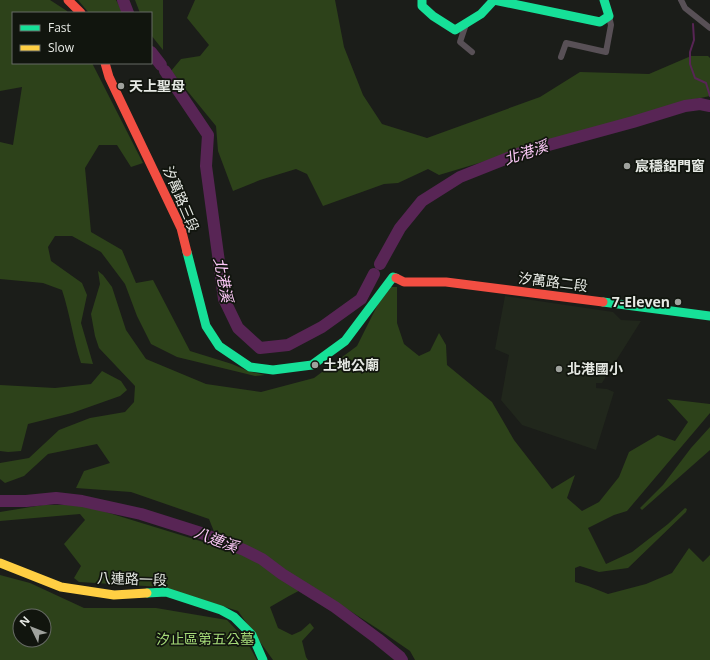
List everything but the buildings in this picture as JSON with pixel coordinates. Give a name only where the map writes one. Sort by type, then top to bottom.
[{"type":"street","points":[[68,0],[80,12]]},
{"type":"street","points":[[422,0],[422,6],[433,16],[455,30],[472,21],[490,6],[494,0],[600,22],[609,16]]},
{"type":"street","points":[[561,57],[566,43],[606,52],[611,25],[604,0]]},
{"type":"street","points":[[681,0],[685,8],[710,28]]},
{"type":"street","points":[[466,24],[460,42],[472,52]]},
{"type":"street","name":"汐萬路三段","points":[[105,64],[109,77],[181,228],[206,326],[219,346],[250,367],[272,370],[312,365],[345,341],[393,277]]},
{"type":"street","name":"汐萬路二段","points":[[393,277],[404,282],[446,282],[710,316]]},
{"type":"street","name":"八連路一段","points":[[0,563],[61,587],[114,595],[166,592],[221,610],[234,617],[252,635],[263,660]]},
{"type":"shaded area","name":"北港國小","points":[[505,296],[613,312],[621,320],[641,321],[602,383],[596,383],[596,388],[607,389],[614,392],[596,450],[522,425],[501,400],[509,355],[495,349]]},
{"type":"green space","points":[[0,0],[50,0],[67,11],[12,12],[12,64],[93,64],[143,163],[131,167],[117,145],[99,145],[85,168],[91,232],[122,250],[136,283],[153,280],[190,351],[232,364],[248,371],[265,375],[255,376],[177,357],[151,344],[137,316],[125,284],[101,252],[72,236],[55,236],[48,247],[51,261],[82,283],[87,295],[81,323],[93,364],[81,363],[62,290],[43,283],[0,279],[0,142],[13,145],[22,87],[0,91]]},
{"type":"green space","points":[[78,0],[116,0],[122,12],[88,12]]},
{"type":"green space","points":[[135,0],[163,0],[163,50],[152,36],[152,12],[140,12]]},
{"type":"green space","points":[[195,0],[335,0],[344,47],[363,95],[382,124],[427,138],[540,97],[580,72],[649,74],[691,56],[708,56],[710,58],[710,96],[691,100],[439,175],[428,169],[398,183],[384,184],[323,206],[307,174],[296,169],[260,180],[233,191],[218,151],[216,126],[171,71],[181,59],[200,56],[209,45],[187,18]]},
{"type":"green space","points":[[98,271],[112,287],[126,330],[146,359],[206,384],[261,392],[314,378],[357,346],[381,298],[389,287],[397,287],[397,323],[404,344],[419,356],[430,351],[439,333],[446,345],[447,365],[492,402],[514,440],[552,489],[575,475],[567,498],[582,511],[599,502],[619,477],[629,452],[658,435],[675,441],[688,422],[667,399],[710,404],[710,413],[627,511],[614,515],[588,528],[606,564],[632,552],[668,524],[685,508],[687,509],[686,512],[628,568],[599,572],[580,566],[575,568],[575,582],[608,594],[646,584],[672,573],[689,548],[703,562],[710,555],[710,660],[415,660],[410,651],[310,585],[270,607],[278,628],[292,635],[301,631],[310,623],[314,628],[302,641],[308,660],[273,660],[238,611],[162,587],[79,582],[74,578],[81,566],[64,544],[85,520],[80,514],[0,521],[0,512],[43,505],[83,505],[210,544],[215,534],[209,519],[131,492],[76,488],[84,471],[110,463],[97,444],[48,454],[24,476],[5,483],[0,479],[0,463],[29,458],[59,430],[90,418],[125,412],[134,402],[135,386],[99,348],[95,336],[91,314],[100,284]]},
{"type":"green space","points":[[102,371],[121,381],[127,390],[120,396],[72,413],[28,424],[21,451],[0,451],[0,385],[55,388],[91,384]]},
{"type":"green space","points":[[710,427],[710,450],[642,510],[640,508],[663,485],[691,448]]},
{"type":"green space","name":"汐止區第五公墓","points":[[0,575],[30,583],[84,608],[156,608],[227,620],[246,640],[257,660],[0,660]]},
{"type":"waterway","name":"北港溪","points":[[123,0],[128,12]]},
{"type":"waterway","points":[[693,24],[694,40],[690,52],[690,64],[695,78],[706,83],[710,96]]},
{"type":"waterway","name":"北港溪","points":[[152,53],[161,65]]},
{"type":"waterway","name":"北港溪","points":[[165,71],[208,135],[206,166],[224,299],[238,328],[260,348],[288,345],[322,327],[361,299],[374,274]]},
{"type":"waterway","name":"北港溪","points":[[380,264],[400,228],[422,201],[460,177],[523,152],[685,106],[700,104],[710,106]]},
{"type":"waterway","name":"八連溪","points":[[0,501],[26,501],[56,498],[82,501],[141,514],[201,533],[244,550],[262,559],[282,574],[335,607],[378,639],[402,660]]},
{"type":"traffic: fast","points":[[422,0],[422,6],[433,16],[455,30],[481,14],[494,0],[600,22],[609,16],[604,0]]},
{"type":"traffic: fast","points":[[187,252],[206,326],[219,346],[250,367],[273,370],[312,365],[345,341],[393,277],[396,278]]},
{"type":"traffic: fast","points":[[603,302],[710,316]]},
{"type":"traffic: fast","points":[[147,593],[166,592],[221,610],[234,617],[252,635],[263,660]]},
{"type":"traffic: slow","points":[[0,563],[61,587],[114,595],[147,593]]},
{"type":"traffic: jam","points":[[68,0],[80,12]]},
{"type":"traffic: jam","points":[[105,64],[109,77],[181,228],[187,252]]},
{"type":"traffic: jam","points":[[396,278],[404,282],[446,282],[603,302]]},
{"type":"place","name":"天上聖母","points":[[121,86]]},
{"type":"place","name":"宸穩鋁門窗","points":[[627,166]]},
{"type":"place","name":"7-Eleven","points":[[678,302]]},
{"type":"place","name":"土地公廟","points":[[315,365]]},
{"type":"place","name":"北港國小","points":[[559,369]]}]
